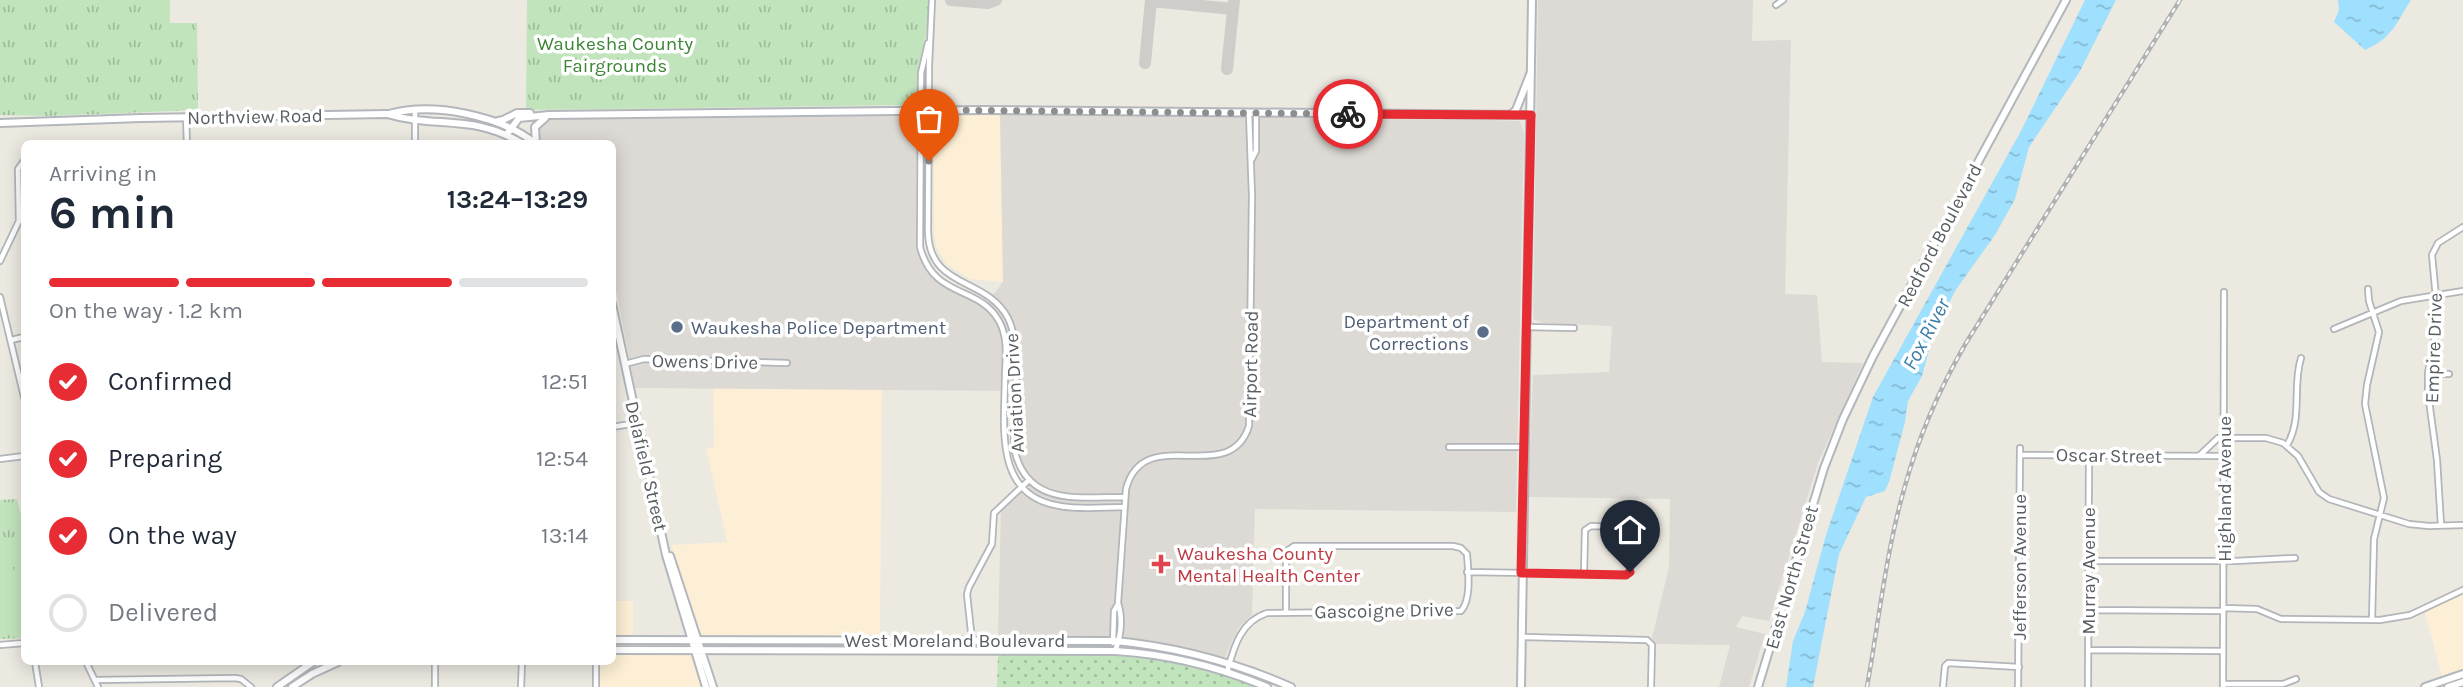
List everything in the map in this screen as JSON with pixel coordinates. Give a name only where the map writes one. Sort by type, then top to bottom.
[{"type":"street","points":[[929,269],[935,260],[928,234],[932,0]]},
{"type":"street","points":[[1521,687],[1532,0]]},
{"type":"street","points":[[1776,5],[1783,0]]},
{"type":"street","name":"Redford Boulevard","points":[[1822,474],[1843,419],[1866,371],[2066,0]]},
{"type":"street","points":[[929,269],[919,239],[919,161],[922,67],[931,31]]},
{"type":"street","points":[[1509,115],[1516,110],[1531,70]]},
{"type":"street","points":[[509,130],[519,118],[549,115],[929,110],[1531,115]]},
{"type":"street","points":[[415,140],[415,115],[453,113],[494,121],[522,113],[549,115]]},
{"type":"street","points":[[509,130],[513,118],[522,113]]},
{"type":"street","name":"Airport Road","points":[[1115,651],[1121,611],[1118,603],[1125,497],[1131,476],[1146,460],[1162,455],[1222,454],[1238,444],[1247,432],[1250,419],[1252,160],[1256,151],[1252,113]]},
{"type":"street","name":"Northview Road","points":[[0,123],[387,114],[415,115],[509,130]]},
{"type":"street","points":[[536,140],[535,127],[549,115]]},
{"type":"street","points":[[186,117],[187,140]]},
{"type":"street","points":[[494,121],[528,140]]},
{"type":"street","points":[[509,130],[519,140]]},
{"type":"street","points":[[919,161],[929,161]]},
{"type":"street","points":[[21,165],[18,169],[21,206]]},
{"type":"street","points":[[0,261],[21,221]]},
{"type":"street","name":"Empire Drive","points":[[2441,526],[2428,373],[2437,331],[2433,252],[2438,243],[2463,227]]},
{"type":"street","name":"Aviation Drive","points":[[935,260],[949,276],[984,293],[1001,307],[1009,321],[1015,338],[1014,448],[1018,464],[1029,480],[1051,494],[1077,498],[1125,497]]},
{"type":"street","name":"Aviation Drive","points":[[929,269],[947,286],[979,300],[1001,325],[1005,338],[1006,457],[1021,486]]},
{"type":"street","points":[[2368,289],[2379,336],[2365,404],[2384,492],[2374,539],[2372,620]]},
{"type":"street","points":[[2334,329],[2401,301],[2463,291]]},
{"type":"street","name":"Highland Avenue","points":[[2223,685],[2224,292]]},
{"type":"street","points":[[979,300],[984,293]]},
{"type":"street","points":[[0,297],[21,384]]},
{"type":"street","name":"Delafield Street","points":[[616,322],[665,545],[695,640],[703,650],[706,687]]},
{"type":"street","points":[[1527,327],[1574,328]]},
{"type":"street","points":[[11,340],[21,338]]},
{"type":"street","points":[[2287,445],[2296,424],[2297,377],[2301,358]]},
{"type":"street","name":"Owens Drive","points":[[625,364],[644,359],[787,363]]},
{"type":"street","points":[[1006,368],[1015,368]]},
{"type":"street","points":[[2428,373],[2449,374]]},
{"type":"street","points":[[1005,394],[1015,394]]},
{"type":"street","points":[[616,426],[637,423]]},
{"type":"street","points":[[2199,456],[2214,440],[2224,437],[2269,438],[2287,445],[2298,457],[2316,488],[2325,496],[2409,524],[2463,524]]},
{"type":"street","points":[[1449,447],[1523,447]]},
{"type":"street","name":"Oscar Street","points":[[2020,451],[2089,455],[2224,456]]},
{"type":"street","name":"Jefferson Avenue","points":[[2018,687],[2020,451]]},
{"type":"street","name":"Murray Avenue","points":[[2088,687],[2089,455]]},
{"type":"street","points":[[0,459],[21,456]]},
{"type":"street","name":"East North Street","points":[[1761,685],[1822,474]]},
{"type":"street","points":[[973,650],[967,594],[969,587],[992,544],[995,513],[1029,480]]},
{"type":"street","points":[[1021,486],[1043,501],[1059,506],[1125,507]]},
{"type":"street","points":[[1077,498],[1077,507]]},
{"type":"street","name":"Gascoigne Drive","points":[[1227,672],[1237,639],[1248,624],[1261,615],[1286,611],[1456,612],[1462,610],[1467,603],[1467,572],[1626,575],[1630,572],[1631,529],[1587,528],[1584,574]]},
{"type":"street","points":[[1286,611],[1286,557],[1288,550],[1294,546],[1457,546],[1466,554],[1467,572]]},
{"type":"street","points":[[2088,561],[2295,558]]},
{"type":"street","points":[[2088,610],[2257,609],[2281,620],[2372,620],[2410,615],[2463,590]]},
{"type":"street","points":[[1521,637],[1649,640],[1652,645],[1651,687]]},
{"type":"street","name":"West Moreland Boulevard","points":[[616,640],[1115,641],[1153,645],[1230,663],[1291,687]]},
{"type":"street","points":[[631,640],[631,650]]},
{"type":"street","points":[[663,640],[663,650]]},
{"type":"street","name":"Delafield Street","points":[[695,640],[694,650],[713,687]]},
{"type":"street","points":[[739,640],[739,650]]},
{"type":"street","points":[[764,640],[764,650]]},
{"type":"street","points":[[818,640],[818,650]]},
{"type":"street","points":[[871,640],[871,650]]},
{"type":"street","points":[[917,640],[917,650]]},
{"type":"street","points":[[1063,640],[1063,650]]},
{"type":"street","points":[[0,645],[21,643]]},
{"type":"street","points":[[1151,654],[1153,645]]},
{"type":"street","name":"West Moreland Boulevard","points":[[616,650],[1115,651],[1151,654],[1227,672],[1267,687]]},
{"type":"street","points":[[2088,650],[2223,651]]},
{"type":"street","points":[[1943,687],[1946,665],[1949,663],[2019,667]]},
{"type":"street","points":[[35,665],[38,687]]},
{"type":"street","points":[[87,665],[98,687]]},
{"type":"street","points":[[277,687],[316,665]]},
{"type":"street","points":[[292,687],[317,665]]},
{"type":"street","points":[[435,665],[435,687]]},
{"type":"street","points":[[521,687],[522,665]]},
{"type":"street","points":[[596,665],[596,687]]},
{"type":"street","points":[[2425,687],[2463,674]]},
{"type":"street","points":[[94,680],[235,678],[251,687]]},
{"type":"street","points":[[2223,685],[2283,684],[2296,679]]},
{"type":"street","points":[[2448,687],[2463,682]]},
{"type":"shaded area","points":[[1538,0],[1753,0],[1752,41],[1791,40],[1785,294],[1817,295],[1822,362],[1863,363],[1818,463],[1769,621],[1742,616],[1736,627],[1765,634],[1749,687],[1719,687],[1730,645],[1654,644],[1652,638],[1669,567],[1670,499],[1528,497],[1533,375],[1609,372],[1612,326],[1544,323],[1533,319]]},
{"type":"shaded area","points":[[1000,112],[1267,117],[1378,116],[1520,121],[1524,132],[1516,512],[1255,509],[1252,615],[1238,628],[1225,657],[1139,640],[1083,636],[998,637],[1001,508],[1032,479],[1019,455],[1017,391],[635,388],[616,290],[616,140],[538,140],[536,127],[544,120],[555,119],[913,115],[917,124],[916,233],[918,252],[926,267],[937,282],[984,306],[1003,282]]},
{"type":"shaded area","points":[[934,115],[1000,115],[1003,282],[970,279],[946,264],[936,246]]},
{"type":"shaded area","points":[[713,388],[882,390],[880,636],[702,635],[671,545],[727,542],[706,448],[714,447]]},
{"type":"shaded area","points":[[2463,593],[2463,671],[2442,677],[2425,612]]},
{"type":"shaded area","points":[[616,601],[633,601],[633,637],[616,637]]},
{"type":"shaded area","points":[[616,652],[691,653],[702,687],[598,687],[599,665],[616,665]]},
{"type":"green space","points":[[0,0],[170,0],[170,23],[197,23],[198,110],[49,116],[0,115]]},
{"type":"green space","name":"Waukesha County Fairgrounds","points":[[527,0],[929,0],[928,26],[918,68],[916,100],[908,105],[526,110]]},
{"type":"green space","points":[[17,499],[21,515],[21,638],[0,639],[0,500]]},
{"type":"green space","points":[[8,558],[11,561],[21,596],[21,620],[0,623],[0,560]]},
{"type":"green space","points":[[998,654],[1148,657],[1203,669],[1256,687],[997,687]]},
{"type":"water","name":"Fox River","points":[[2085,0],[2116,0],[2079,73],[2029,147],[2015,199],[1995,235],[1955,291],[1933,336],[1922,376],[1908,401],[1889,482],[1885,491],[1866,497],[1839,554],[1813,687],[1786,687],[1793,641],[1805,612],[1826,535],[1873,397],[2021,131]]},
{"type":"water","points":[[2338,0],[2411,0],[2388,35],[2365,50],[2334,22],[2339,10]]},
{"type":"taxiway","points":[[951,0],[988,3],[996,0]]},
{"type":"taxiway","points":[[1145,63],[1151,0]]},
{"type":"taxiway","points":[[1227,69],[1234,0]]},
{"type":"taxiway","points":[[1151,1],[1233,9]]},
{"type":"railway","points":[[1867,687],[1898,511],[1917,448],[1947,377],[2180,0]]},
{"type":"way so far","points":[[929,161],[929,110],[1348,114]]},
{"type":"place","name":"Waukesha Police Department","points":[[677,327]]},
{"type":"place","name":"Department of Corrections","points":[[1483,332]]},
{"type":"place","name":"Waukesha County Mental Health Center","points":[[1161,564]]},
{"type":"route","points":[[1348,114],[1531,115],[1521,573],[1626,575],[1630,572]]}]
